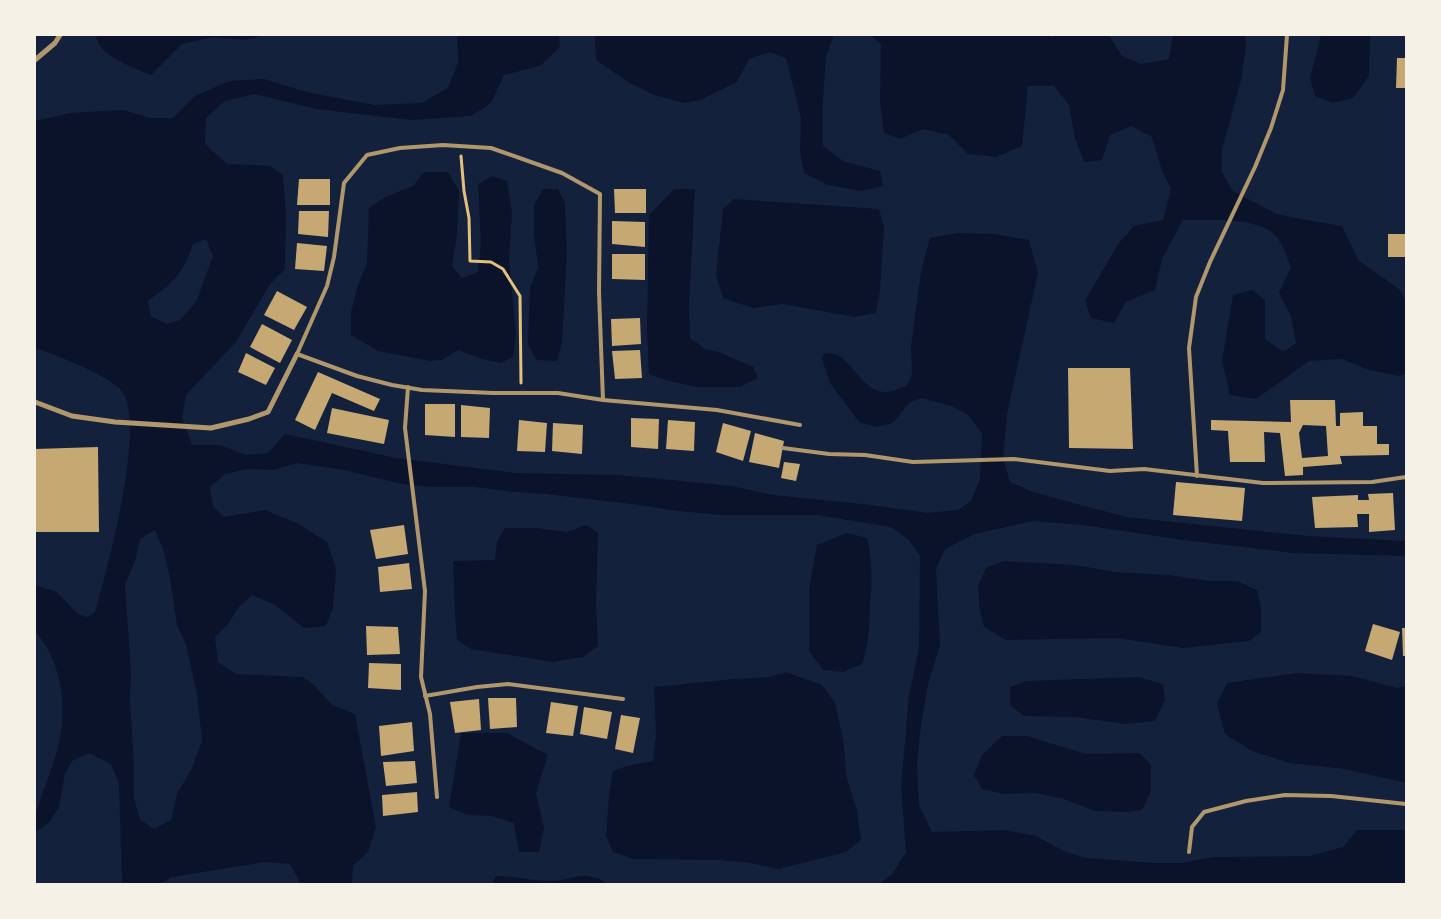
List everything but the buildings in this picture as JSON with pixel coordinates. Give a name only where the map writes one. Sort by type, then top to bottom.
[{"type":"street","points":[[35,60],[55,43],[60,35]]},
{"type":"street","points":[[35,402],[72,416],[116,422],[212,428],[249,419],[268,412],[297,354]]},
{"type":"lane","points":[[1197,476],[1189,348],[1196,297],[1264,143],[1283,90],[1287,35]]},
{"type":"lane","points":[[603,400],[599,292],[600,194],[562,173],[521,157],[490,148],[443,145],[400,148],[366,155],[344,183],[334,257],[327,286],[297,354],[357,376],[422,390],[558,392],[603,400],[717,410],[800,425]]},
{"type":"lane","points":[[408,387],[405,428],[425,591],[421,677],[430,714],[437,798]]},
{"type":"lane","points":[[783,448],[913,462],[1014,459],[1110,471],[1144,469],[1263,483],[1372,482],[1406,477]]},
{"type":"lane","points":[[425,696],[508,684],[622,700]]},
{"type":"lane","points":[[1189,852],[1192,827],[1204,812],[1246,800],[1285,795],[1331,796],[1406,804]]},
{"type":"path","points":[[461,146],[464,191],[469,218],[470,261],[491,262],[503,269],[520,296],[521,392]]},
{"type":"water","points":[[96,35],[267,35],[244,40],[213,37],[182,44],[151,75],[127,65],[110,55],[98,43]]},
{"type":"water","points":[[457,35],[559,35],[560,47],[540,66],[504,75],[491,103],[471,116],[411,120],[316,109],[255,94],[225,101],[206,118],[205,144],[227,164],[270,166],[283,175],[286,216],[285,269],[270,284],[236,342],[186,395],[182,418],[192,445],[220,445],[246,455],[268,453],[285,434],[396,458],[517,473],[617,475],[731,486],[774,495],[928,513],[958,510],[971,501],[980,479],[982,433],[967,414],[951,406],[922,398],[910,402],[893,423],[876,427],[859,422],[830,383],[822,359],[824,354],[833,353],[840,357],[848,363],[861,379],[877,391],[889,392],[906,386],[912,375],[911,347],[921,271],[930,238],[958,233],[994,234],[1029,240],[1038,273],[1007,414],[1003,458],[1010,482],[1033,492],[1126,517],[1308,536],[1406,541],[1406,556],[1293,553],[1183,540],[1083,525],[1033,521],[975,534],[945,549],[936,569],[940,645],[928,684],[917,762],[919,805],[932,832],[1005,830],[1036,836],[1066,852],[1086,858],[1181,863],[1213,857],[1310,856],[1343,847],[1357,830],[1406,830],[1406,884],[880,884],[893,873],[906,852],[901,786],[909,695],[919,648],[920,556],[909,540],[891,527],[817,515],[721,515],[475,487],[431,487],[402,484],[344,470],[297,463],[274,470],[248,469],[225,474],[210,487],[213,506],[224,517],[265,510],[297,523],[327,542],[336,569],[333,608],[326,626],[304,628],[275,605],[252,595],[238,608],[229,623],[215,637],[218,662],[236,674],[303,677],[314,685],[332,705],[355,714],[376,827],[368,852],[353,866],[352,884],[301,884],[290,864],[265,862],[172,877],[160,884],[122,884],[119,783],[111,764],[89,753],[72,761],[65,774],[59,807],[49,823],[35,832],[35,815],[58,747],[61,732],[62,701],[57,671],[44,643],[35,631],[35,585],[57,592],[78,614],[87,617],[95,612],[108,565],[122,497],[128,462],[130,431],[128,405],[120,389],[92,371],[35,348],[35,121],[70,113],[123,110],[150,118],[173,118],[195,96],[229,81],[264,79],[307,92],[374,105],[421,103],[448,88],[458,62]],"holes":[[[206,239],[213,256],[196,302],[180,320],[167,324],[151,316],[148,301],[177,277],[186,263],[193,244]],[[155,530],[163,549],[170,578],[177,625],[186,645],[197,694],[202,741],[192,768],[177,794],[171,820],[154,829],[140,820],[134,798],[130,701],[131,672],[125,585],[135,561],[140,539]]]},
{"type":"water","points":[[595,35],[834,35],[826,56],[823,100],[823,146],[843,161],[880,171],[883,186],[861,191],[828,185],[804,173],[800,152],[801,118],[786,58],[770,52],[749,59],[737,82],[700,100],[684,103],[654,95],[630,83],[596,60]]},
{"type":"water","points":[[870,35],[1043,35],[1053,37],[1054,35],[1109,35],[1122,56],[1141,64],[1169,59],[1173,35],[1245,35],[1246,45],[1241,80],[1222,150],[1222,172],[1233,191],[1277,214],[1342,226],[1359,261],[1399,289],[1406,302],[1406,374],[1399,376],[1369,370],[1342,359],[1309,361],[1256,399],[1230,395],[1222,361],[1233,295],[1252,290],[1265,300],[1265,339],[1283,352],[1296,343],[1291,316],[1279,293],[1291,267],[1278,239],[1271,232],[1260,226],[1248,223],[1220,220],[1183,220],[1162,259],[1155,290],[1126,302],[1114,323],[1091,318],[1085,301],[1118,244],[1134,226],[1163,220],[1171,189],[1162,171],[1152,137],[1131,126],[1110,135],[1102,160],[1084,162],[1075,138],[1069,105],[1054,86],[1028,86],[1022,146],[996,157],[968,154],[949,135],[923,129],[900,139],[884,133],[880,103],[881,44]]},
{"type":"water","points":[[1321,35],[1370,35],[1369,76],[1353,98],[1333,103],[1315,96],[1310,78]]},
{"type":"water","points":[[424,172],[448,172],[459,191],[457,235],[452,266],[462,278],[478,272],[481,244],[478,184],[492,176],[507,181],[512,212],[509,259],[516,335],[513,357],[501,363],[482,359],[458,350],[442,360],[430,361],[378,351],[351,335],[351,312],[358,285],[367,263],[369,208],[385,197],[413,186]]},
{"type":"water","points":[[543,189],[558,189],[565,203],[567,252],[562,343],[557,361],[536,360],[528,344],[530,288],[538,267],[534,234],[534,205]]},
{"type":"water","points":[[674,189],[695,189],[689,306],[690,338],[705,349],[719,352],[753,367],[758,378],[740,387],[697,387],[665,380],[649,374],[647,331],[649,215]]},
{"type":"water","points":[[734,199],[879,209],[884,228],[880,291],[876,313],[854,317],[783,304],[753,308],[723,298],[716,275],[723,209]]},
{"type":"water","points":[[586,525],[598,533],[596,602],[598,646],[583,657],[553,662],[471,649],[457,640],[453,561],[495,560],[497,541],[505,528],[536,528],[567,532]]},
{"type":"water","points":[[847,533],[867,538],[869,547],[872,581],[867,642],[862,664],[843,672],[823,670],[809,651],[809,589],[817,545]]},
{"type":"water","points":[[1003,561],[1075,565],[1115,572],[1169,575],[1209,581],[1237,581],[1257,590],[1261,608],[1261,632],[1249,641],[1183,648],[1116,638],[1006,640],[984,627],[980,611],[978,586],[986,568]]},
{"type":"water","points":[[786,672],[822,685],[835,703],[843,739],[847,779],[857,810],[861,840],[846,852],[779,869],[720,860],[634,859],[613,852],[606,836],[613,771],[653,761],[656,735],[654,687],[768,677]]},
{"type":"water","points":[[1297,673],[1352,676],[1397,688],[1406,686],[1406,783],[1345,769],[1289,763],[1252,751],[1225,734],[1217,704],[1227,683]]},
{"type":"water","points":[[1139,677],[1163,684],[1165,700],[1155,721],[1125,724],[1075,717],[1024,716],[1010,705],[1010,687],[1026,681]]},
{"type":"water","points":[[461,733],[507,733],[548,755],[536,793],[544,828],[539,852],[519,852],[514,823],[491,816],[468,815],[449,807]]},
{"type":"water","points":[[1002,736],[1027,736],[1086,754],[1140,753],[1151,765],[1151,791],[1142,810],[1127,812],[1095,811],[1064,799],[1035,793],[1002,794],[982,789],[974,775],[982,755]]},
{"type":"water","points":[[496,876],[551,881],[585,876],[597,878],[606,884],[492,884]]}]
